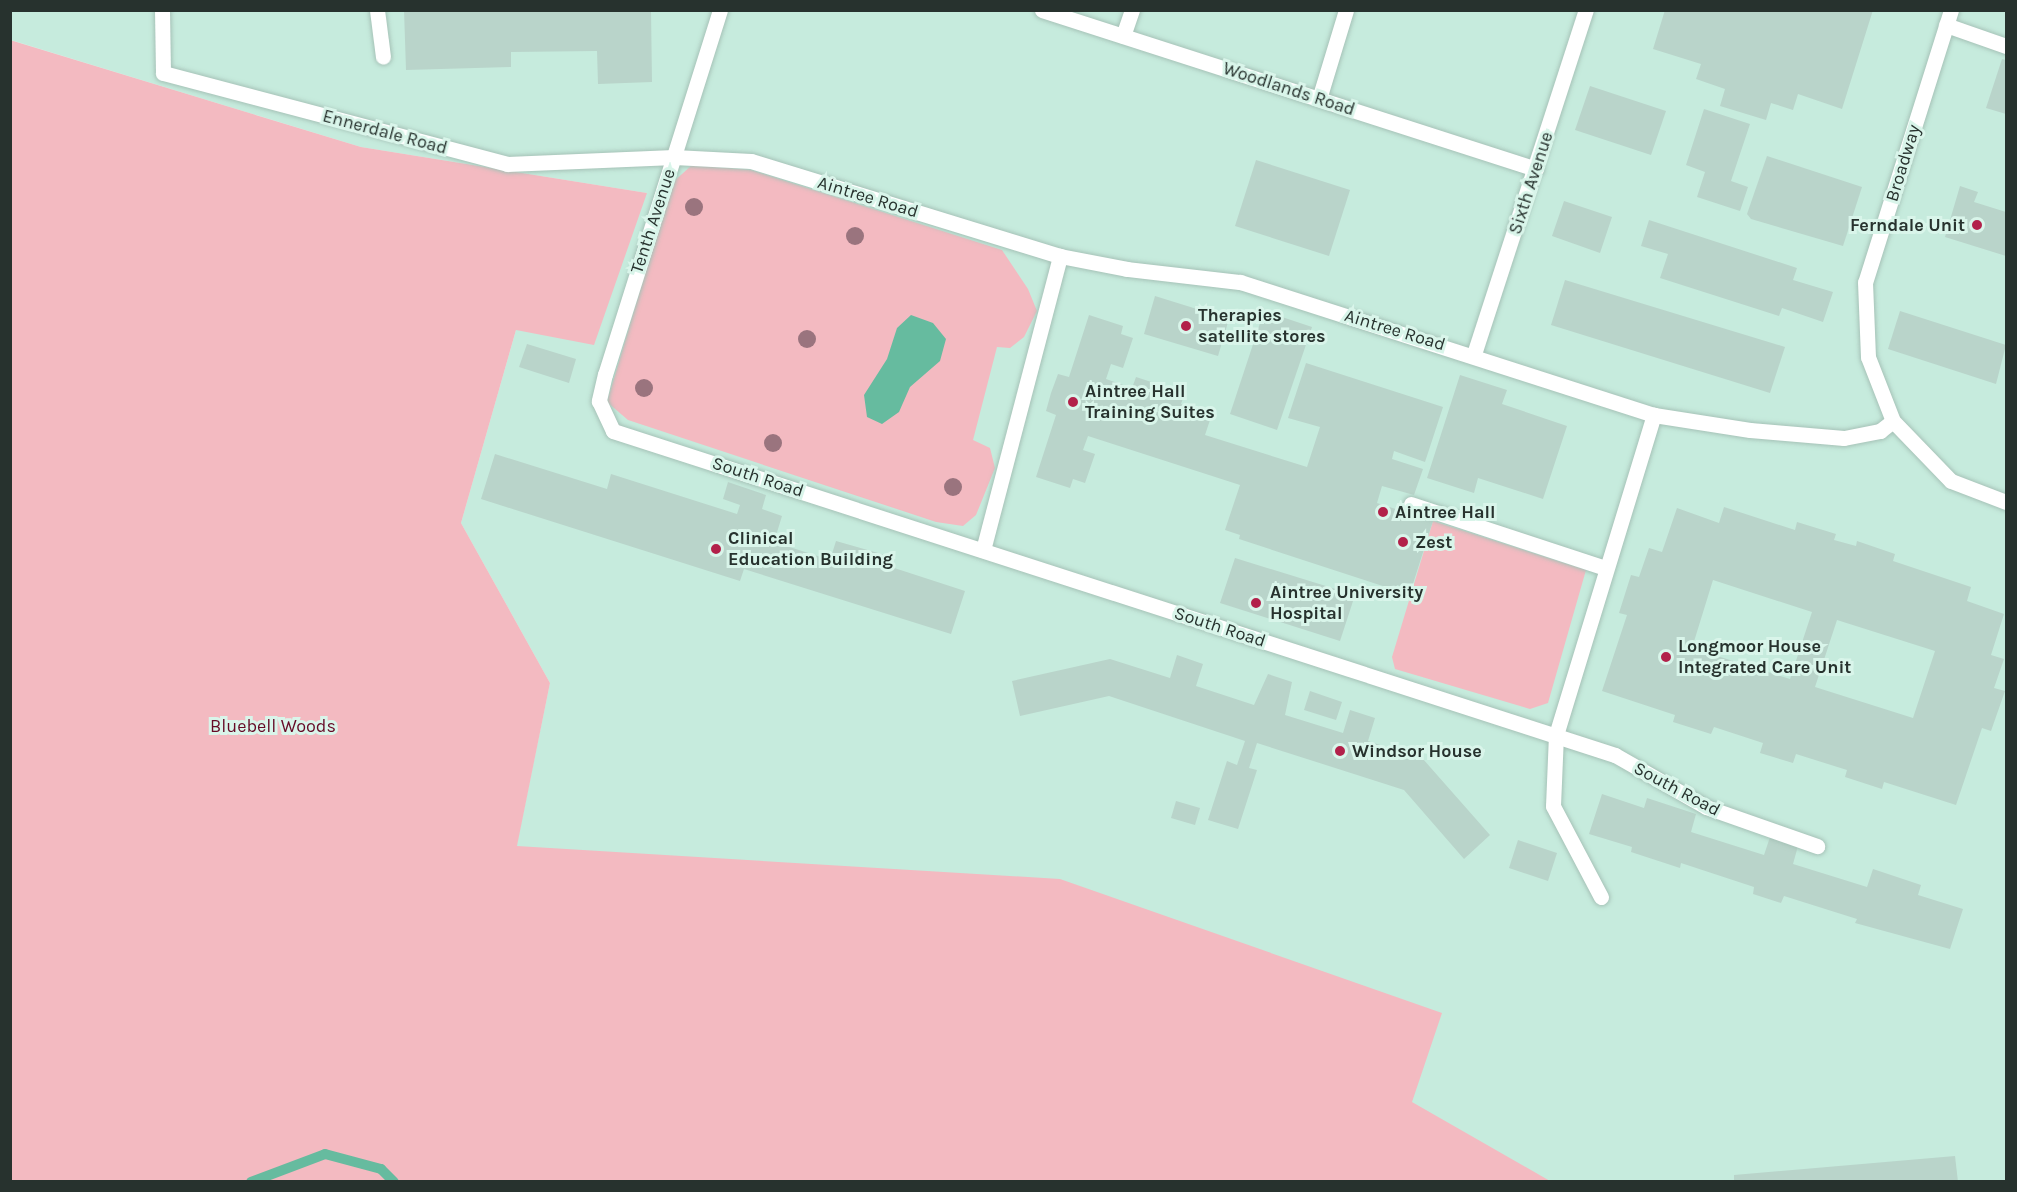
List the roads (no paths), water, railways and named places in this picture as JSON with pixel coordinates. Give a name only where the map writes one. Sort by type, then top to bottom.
[{"type":"lane","name":"Ennerdale Road","points":[[162,10],[163,73],[507,164],[674,157]]},
{"type":"lane","points":[[377,10],[383,57]]},
{"type":"lane","name":"Tenth Avenue","points":[[613,430],[599,401],[605,374],[720,10]]},
{"type":"lane","name":"Woodlands Road","points":[[1042,10],[1536,169]]},
{"type":"lane","points":[[1123,36],[1132,10]]},
{"type":"lane","points":[[1319,99],[1347,10]]},
{"type":"lane","name":"Sixth Avenue","points":[[1474,354],[1586,10]]},
{"type":"lane","points":[[1948,18],[2007,46]]},
{"type":"lane","name":"Broadway","points":[[1948,18],[1865,282],[1868,357],[1893,421],[1951,481],[2007,502]]},
{"type":"lane","name":"Aintree Road","points":[[674,157],[751,160],[1060,256],[1127,269],[1240,282],[1474,354],[1654,415],[1750,430],[1844,438],[1880,431],[1893,421]]},
{"type":"lane","points":[[983,550],[1060,256]]},
{"type":"lane","points":[[1601,897],[1553,806],[1556,735],[1654,415]]},
{"type":"lane","name":"South Road","points":[[613,430],[1615,755],[1706,807],[1817,846]]},
{"type":"lane","points":[[1411,504],[1606,568]]},
{"type":"waterway","points":[[251,1182],[325,1154],[381,1169],[394,1182]]},
{"type":"place","name":"Ferndale Unit","points":[[1977,225]]},
{"type":"place","name":"Therapies satellite stores","points":[[1186,326]]},
{"type":"place","name":"Aintree Hall Training Suites","points":[[1073,402]]},
{"type":"place","name":"Aintree Hall","points":[[1383,512]]},
{"type":"place","name":"Zest","points":[[1403,542]]},
{"type":"place","name":"Clinical Education Building","points":[[716,549]]},
{"type":"place","name":"Aintree University Hospital","points":[[1256,603]]},
{"type":"place","name":"Longmoor House Integrated Care Unit","points":[[1666,657]]},
{"type":"place","name":"Windsor House","points":[[1340,751]]},
{"type":"park label","name":"Bluebell Woods","points":[[273,726]]}]
